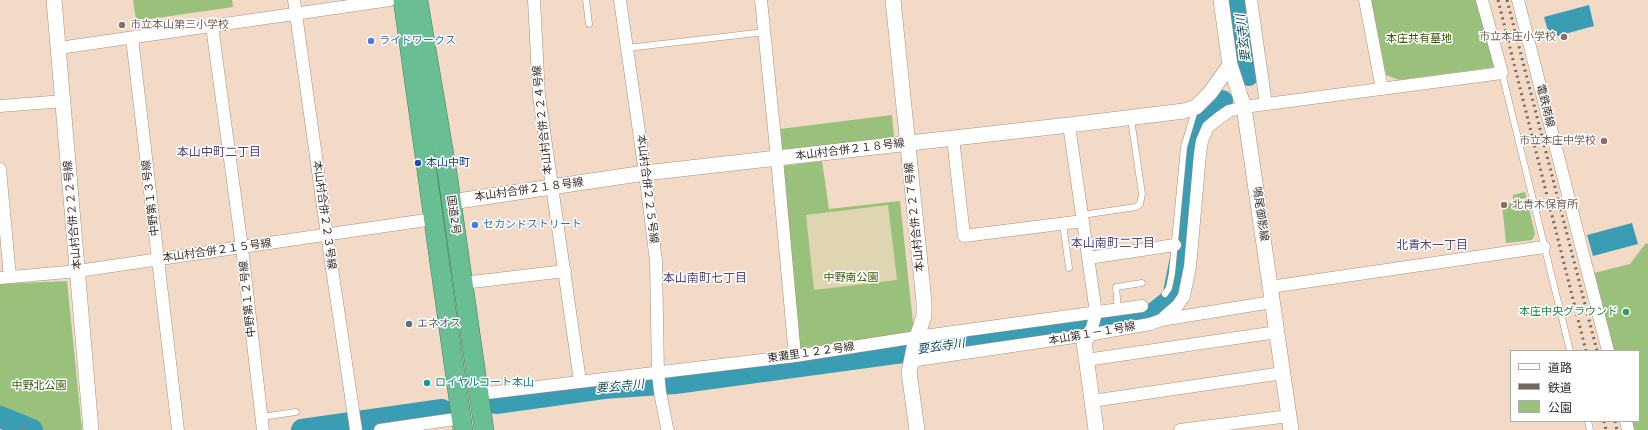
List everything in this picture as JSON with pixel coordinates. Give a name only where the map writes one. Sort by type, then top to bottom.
[{"type":"highway","name":"国道2号","points":[[403,0],[462,424]]},
{"type":"highway","name":"国道2号","points":[[418,0],[451,202],[484,430]]},
{"type":"street","name":"本山村合併２２２号線","points":[[54,0],[64,102],[91,430]]},
{"type":"street","name":"本山村合併２２３号線","points":[[294,0],[356,430]]},
{"type":"street","points":[[59,48],[390,0]]},
{"type":"street","name":"本山村合併２２４号線","points":[[534,0],[539,96],[580,381]]},
{"type":"street","name":"本山村合併２２５号線","points":[[620,0],[656,261],[658,376],[666,428],[668,430]]},
{"type":"street","points":[[761,0],[777,158],[794,356]]},
{"type":"street","name":"本山村合併２２７号線","points":[[893,0],[924,302],[924,316],[910,360],[909,372],[917,430]]},
{"type":"street","name":"鳴尾御影線","points":[[1220,0],[1230,65],[1244,107],[1290,423]]},
{"type":"street","points":[[1251,0],[1266,104]]},
{"type":"street","points":[[1365,0],[1382,89]]},
{"type":"street","points":[[1161,320],[1178,305],[1184,296],[1190,267],[1202,141],[1208,127],[1229,111],[1244,107],[1502,73],[1482,0]]},
{"type":"street","name":"電鉄南線","points":[[1518,0],[1608,350]]},
{"type":"street","name":"中野第１２号線","points":[[212,26],[242,248],[262,425]]},
{"type":"street","name":"中野第１３号線","points":[[132,38],[178,430]]},
{"type":"street","points":[[1196,107],[1210,93],[1230,65]]},
{"type":"street","points":[[0,106],[64,102]]},
{"type":"street","name":"本山村合併２１８号線","points":[[451,202],[645,173],[1069,126],[1184,111],[1196,107]]},
{"type":"street","points":[[1069,126],[1095,315],[1089,334],[1084,342],[1096,430]]},
{"type":"street","points":[[953,138],[964,236],[1063,224],[1082,218]]},
{"type":"street","points":[[0,169],[5,277]]},
{"type":"street","name":"本山村合併２１５号線","points":[[5,277],[78,271],[433,219]]},
{"type":"street","points":[[1088,258],[1175,245]]},
{"type":"street","points":[[1270,287],[1544,247]]},
{"type":"street","points":[[463,283],[565,271]]},
{"type":"street","name":"本山第１－１号線","points":[[910,360],[1089,334],[1150,324],[1161,320],[1272,302]]},
{"type":"street","name":"東灘里１２２号線","points":[[479,394],[580,381],[658,376],[1095,315],[1142,306]]},
{"type":"street","points":[[1086,360],[1277,332]]},
{"type":"street","points":[[1092,401],[1283,374]]},
{"type":"street","points":[[1180,430],[1290,423]]},
{"type":"street","points":[[380,430],[462,424]]},
{"type":"lane","points":[[586,0],[589,24]]},
{"type":"lane","points":[[627,48],[765,32]]},
{"type":"lane","points":[[1502,73],[1570,350]]},
{"type":"lane","points":[[1165,294],[1169,288],[1172,273],[1184,147],[1196,107]]},
{"type":"lane","points":[[1082,218],[1136,207],[1140,204],[1142,194],[1131,118]]},
{"type":"lane","points":[[1063,224],[1069,268]]},
{"type":"lane","points":[[1118,310],[1116,287],[1142,283]]},
{"type":"lane","points":[[262,425],[296,412]]},
{"type":"path","points":[[23,430],[25,423]]},
{"type":"green space","points":[[133,0],[232,0],[233,7],[136,21]]},
{"type":"green space","name":"本庄共有墓地","points":[[1371,0],[1478,0],[1495,67],[1399,80],[1386,75]]},
{"type":"green space","points":[[892,115],[894,137],[782,151],[780,129]]},
{"type":"green space","name":"中野南公園","points":[[822,161],[829,209],[900,201],[914,332],[800,350],[783,166]]},
{"type":"green space","points":[[1525,192],[1535,234],[1532,240],[1506,243],[1502,204],[1513,203],[1513,195]]},
{"type":"green space","name":"本庄中央グラウンド","points":[[1648,243],[1648,430],[1633,430],[1631,422],[1640,422],[1640,350],[1613,350],[1594,273],[1630,264],[1645,244]]},
{"type":"green space","name":"中野北公園","points":[[67,281],[82,430],[44,430],[0,412],[0,284]]},
{"type":"sand","points":[[888,205],[897,280],[814,290],[806,215]]},
{"type":"water","points":[[1589,5],[1594,26],[1550,38],[1544,17]]},
{"type":"water","points":[[1632,223],[1638,244],[1593,256],[1587,235]]},
{"type":"waterway","name":"要玄寺川","points":[[1239,0],[1246,48],[1248,75]]},
{"type":"waterway","name":"要玄寺川","points":[[496,403],[604,388],[675,383],[1079,328],[1152,315],[1173,298],[1185,237],[1189,176],[1200,126],[1222,101]]},
{"type":"waterway","name":"要玄寺川","points":[[302,430],[442,410]]},
{"type":"waterway","name":"要玄寺川","points":[[0,417],[32,430]]},
{"type":"railway","points":[[1498,0],[1586,350]]},
{"type":"railway","points":[[1507,0],[1597,350]]},
{"type":"railway","points":[[1604,422],[1606,430]]},
{"type":"railway","points":[[1615,422],[1617,430]]},
{"type":"place","name":"市立本山第三小学校","points":[[122,25]]},
{"type":"place","name":"市立本庄小学校","points":[[1564,37]]},
{"type":"place","name":"ライドワークス","points":[[371,41]]},
{"type":"place","name":"市立本庄中学校","points":[[1604,141]]},
{"type":"place","name":"本山中町","points":[[418,163]]},
{"type":"place","name":"北青木保育所","points":[[1504,205]]},
{"type":"place","name":"セカンドストリート","points":[[475,225]]},
{"type":"place","name":"本庄中央グラウンド","points":[[1626,312]]},
{"type":"place","name":"エネオス","points":[[409,324]]},
{"type":"place","name":"ロイヤルコート本山","points":[[427,383]]},
{"type":"district","name":"本山中町二丁目","points":[[219,153]]},
{"type":"district","name":"本山南町二丁目","points":[[1113,244]]},
{"type":"district","name":"北青木一丁目","points":[[1432,246]]},
{"type":"district","name":"本山南町七丁目","points":[[705,279]]}]
